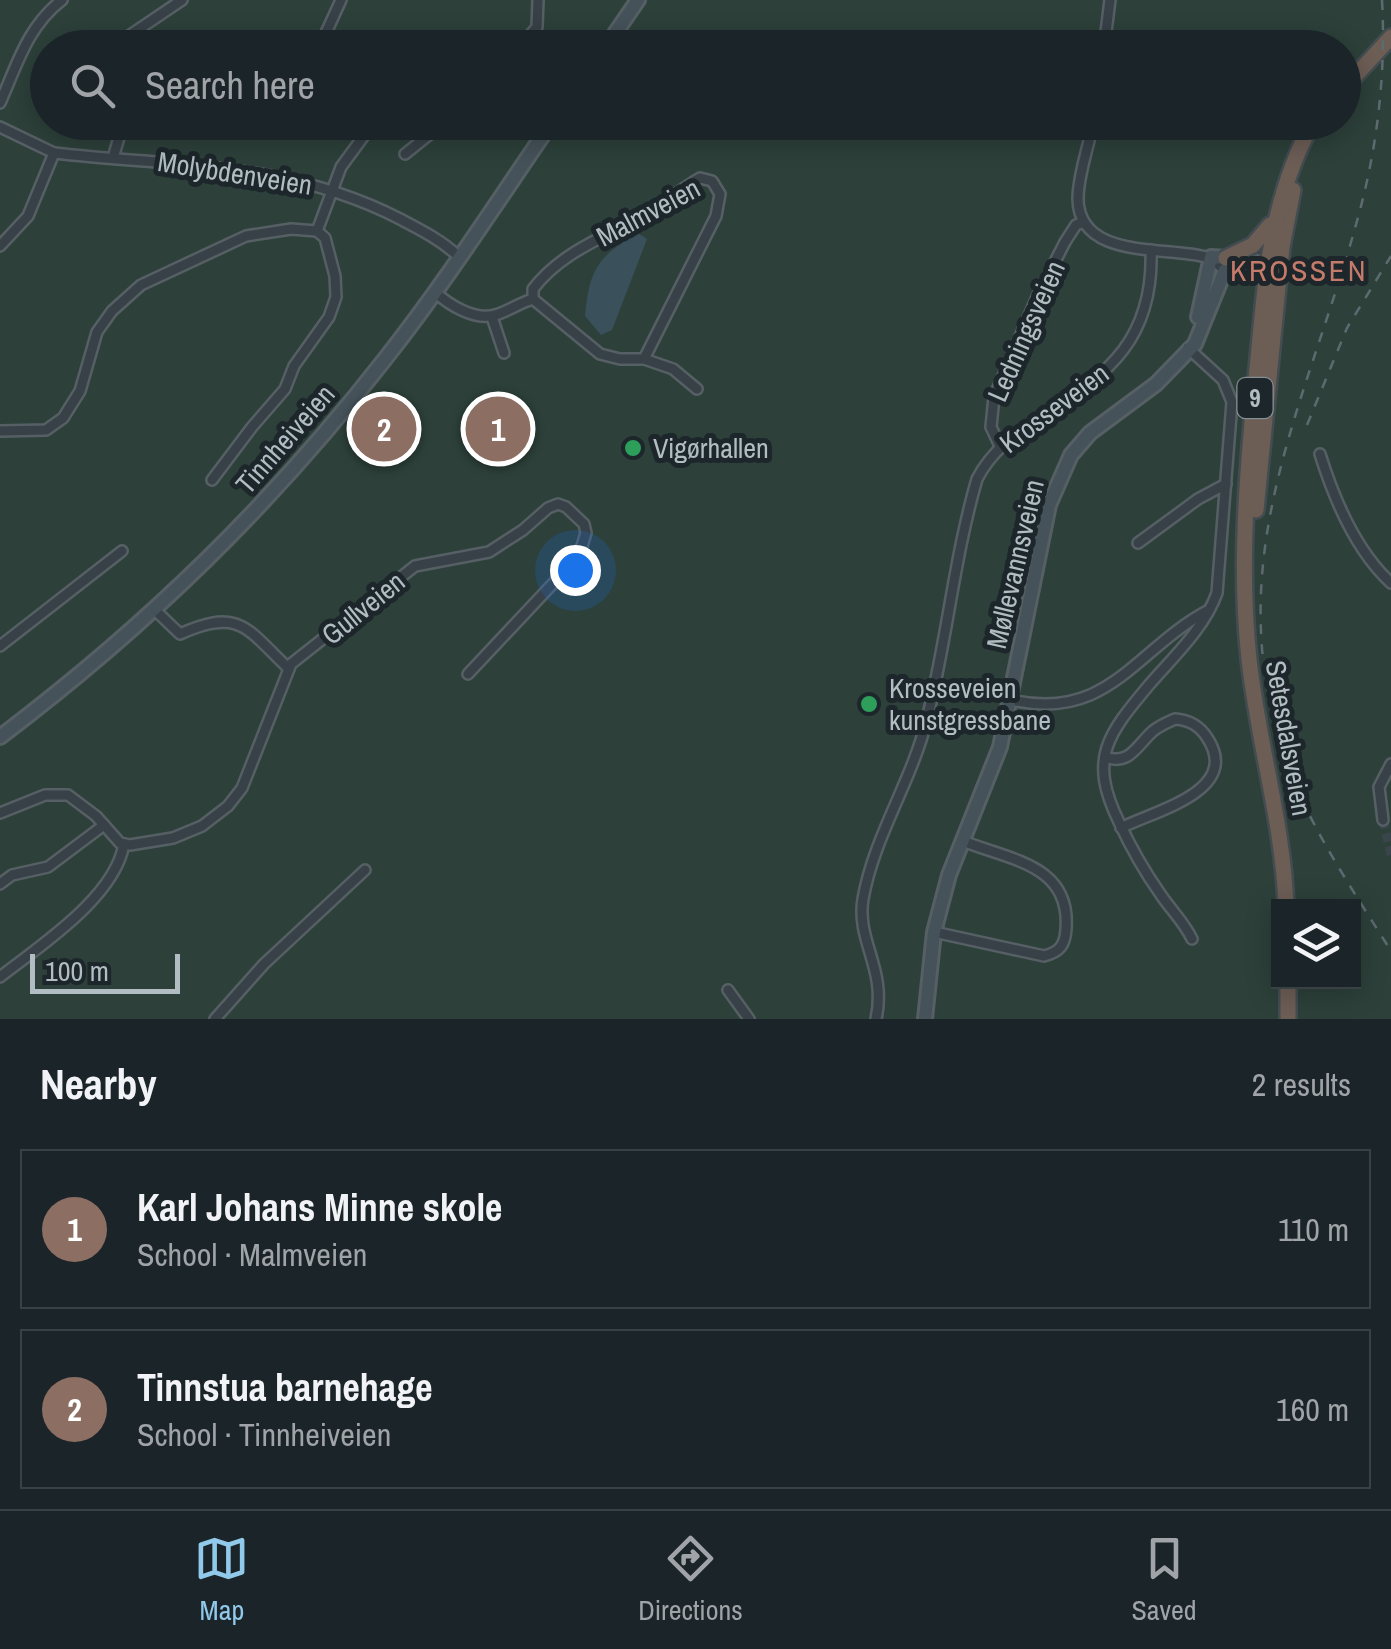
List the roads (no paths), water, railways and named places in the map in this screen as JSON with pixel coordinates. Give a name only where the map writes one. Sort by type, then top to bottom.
[{"type":"highway","points":[[1361,61],[1391,36]]},
{"type":"highway","points":[[1361,69],[1391,36]]},
{"type":"highway","name":"Setesdalsveien","points":[[1285,899],[1278,821],[1249,664],[1246,578],[1276,218],[1290,171],[1307,140]]},
{"type":"highway","name":"Setesdalsveien","points":[[1272,270],[1311,140]]},
{"type":"highway","name":"9","points":[[1221,262],[1254,246],[1276,218]]},
{"type":"highway","points":[[1288,989],[1288,1019]]},
{"type":"street","points":[[33,30],[62,0]]},
{"type":"street","points":[[137,30],[182,0]]},
{"type":"street","points":[[327,30],[341,0]]},
{"type":"street","points":[[534,30],[538,0]]},
{"type":"street","points":[[617,30],[638,0]]},
{"type":"street","points":[[1106,30],[1110,0]]},
{"type":"street","points":[[0,103],[30,35]]},
{"type":"street","name":"Molybdenveien","points":[[0,127],[54,153],[188,163],[285,177],[331,189],[418,228],[458,256]]},
{"type":"street","points":[[113,158],[118,140]]},
{"type":"street","points":[[317,231],[331,189],[359,140]]},
{"type":"street","points":[[406,154],[423,140]]},
{"type":"street","name":"Tinnheiveien","points":[[0,737],[156,611],[304,457],[388,356],[539,140]]},
{"type":"street","points":[[1089,140],[1078,192],[1084,222],[1096,235],[1109,242],[1272,270]]},
{"type":"street","points":[[0,246],[28,216],[54,153]]},
{"type":"street","name":"Malmveien","points":[[492,316],[533,299],[532,289],[540,280],[578,250],[646,214],[700,178],[712,181],[720,194],[716,216],[644,359]]},
{"type":"street","name":"Ledningsveien","points":[[1000,446],[990,420],[997,389],[1065,242],[1073,228],[1084,222]]},
{"type":"street","points":[[0,432],[46,430],[70,411],[80,391],[96,332],[141,285],[246,236],[291,229],[317,231],[325,238],[335,276],[336,297],[330,317],[294,366],[285,389],[212,480]]},
{"type":"street","name":"Krosseveien","points":[[876,1019],[878,974],[863,928],[862,904],[874,859],[921,740],[969,505],[983,466],[1000,446],[1099,378],[1120,357],[1140,319],[1155,250]]},
{"type":"street","name":"Møllevannsveien","points":[[925,1019],[934,932],[949,874],[1000,747],[1047,511],[1064,468],[1090,433],[1156,384],[1200,334],[1221,262]]},
{"type":"street","points":[[435,292],[470,313],[492,316],[504,353]]},
{"type":"street","points":[[533,299],[600,354],[644,359],[673,369],[697,388]]},
{"type":"street","points":[[1188,348],[1223,380],[1231,395],[1218,586],[1212,608],[1120,720],[1108,742],[1102,782],[1142,869],[1192,938]]},
{"type":"street","points":[[1320,454],[1350,526],[1372,564],[1391,583]]},
{"type":"street","points":[[1138,543],[1198,499],[1226,484]]},
{"type":"street","name":"Gullveien","points":[[288,668],[404,573],[429,562],[489,552],[548,508],[558,504],[566,507],[584,524],[582,546],[561,575],[468,674]]},
{"type":"street","points":[[0,646],[122,551]]},
{"type":"street","points":[[1011,700],[1051,704],[1101,692],[1212,608]]},
{"type":"street","points":[[0,813],[56,793],[80,802],[124,844],[139,844],[188,833],[228,806],[246,779],[284,688],[288,668],[244,625],[220,621],[180,634],[156,611]]},
{"type":"street","points":[[934,685],[974,693]]},
{"type":"street","points":[[1105,757],[1119,760],[1131,755],[1152,732],[1175,719],[1198,727],[1214,754],[1212,772],[1198,791],[1122,828]]},
{"type":"street","points":[[1383,820],[1380,787],[1391,764]]},
{"type":"street","points":[[0,884],[12,875],[48,867],[104,826]]},
{"type":"street","points":[[934,932],[1044,956],[1059,950],[1064,943],[1065,906],[1052,879],[1036,868],[963,842]]},
{"type":"street","points":[[0,977],[85,906],[112,876],[124,844]]},
{"type":"street","points":[[216,1019],[288,940],[364,870]]},
{"type":"street","points":[[728,990],[748,1019]]},
{"type":"water","points":[[638,233],[647,239],[612,330],[601,335],[585,316],[589,287],[605,257]]},
{"type":"tunnel","points":[[1383,820],[1391,855]]},
{"type":"railway","points":[[1382,0],[1382,79],[1372,158],[1340,279],[1278,477],[1266,543],[1261,610],[1266,679],[1293,779],[1331,854],[1391,951]]},
{"type":"railway","points":[[1307,425],[1347,328],[1391,256]]},
{"type":"place","name":"Tinnstua barnehage","points":[[384,429]]},
{"type":"place","name":"Karl Johans Minne skole","points":[[498,429]]},
{"type":"place","name":"Vigørhallen","points":[[633,448]]},
{"type":"place","name":"Krosseveien kunstgressbane","points":[[869,704]]},
{"type":"district","name":"KROSSEN","points":[[1299,270]]}]
